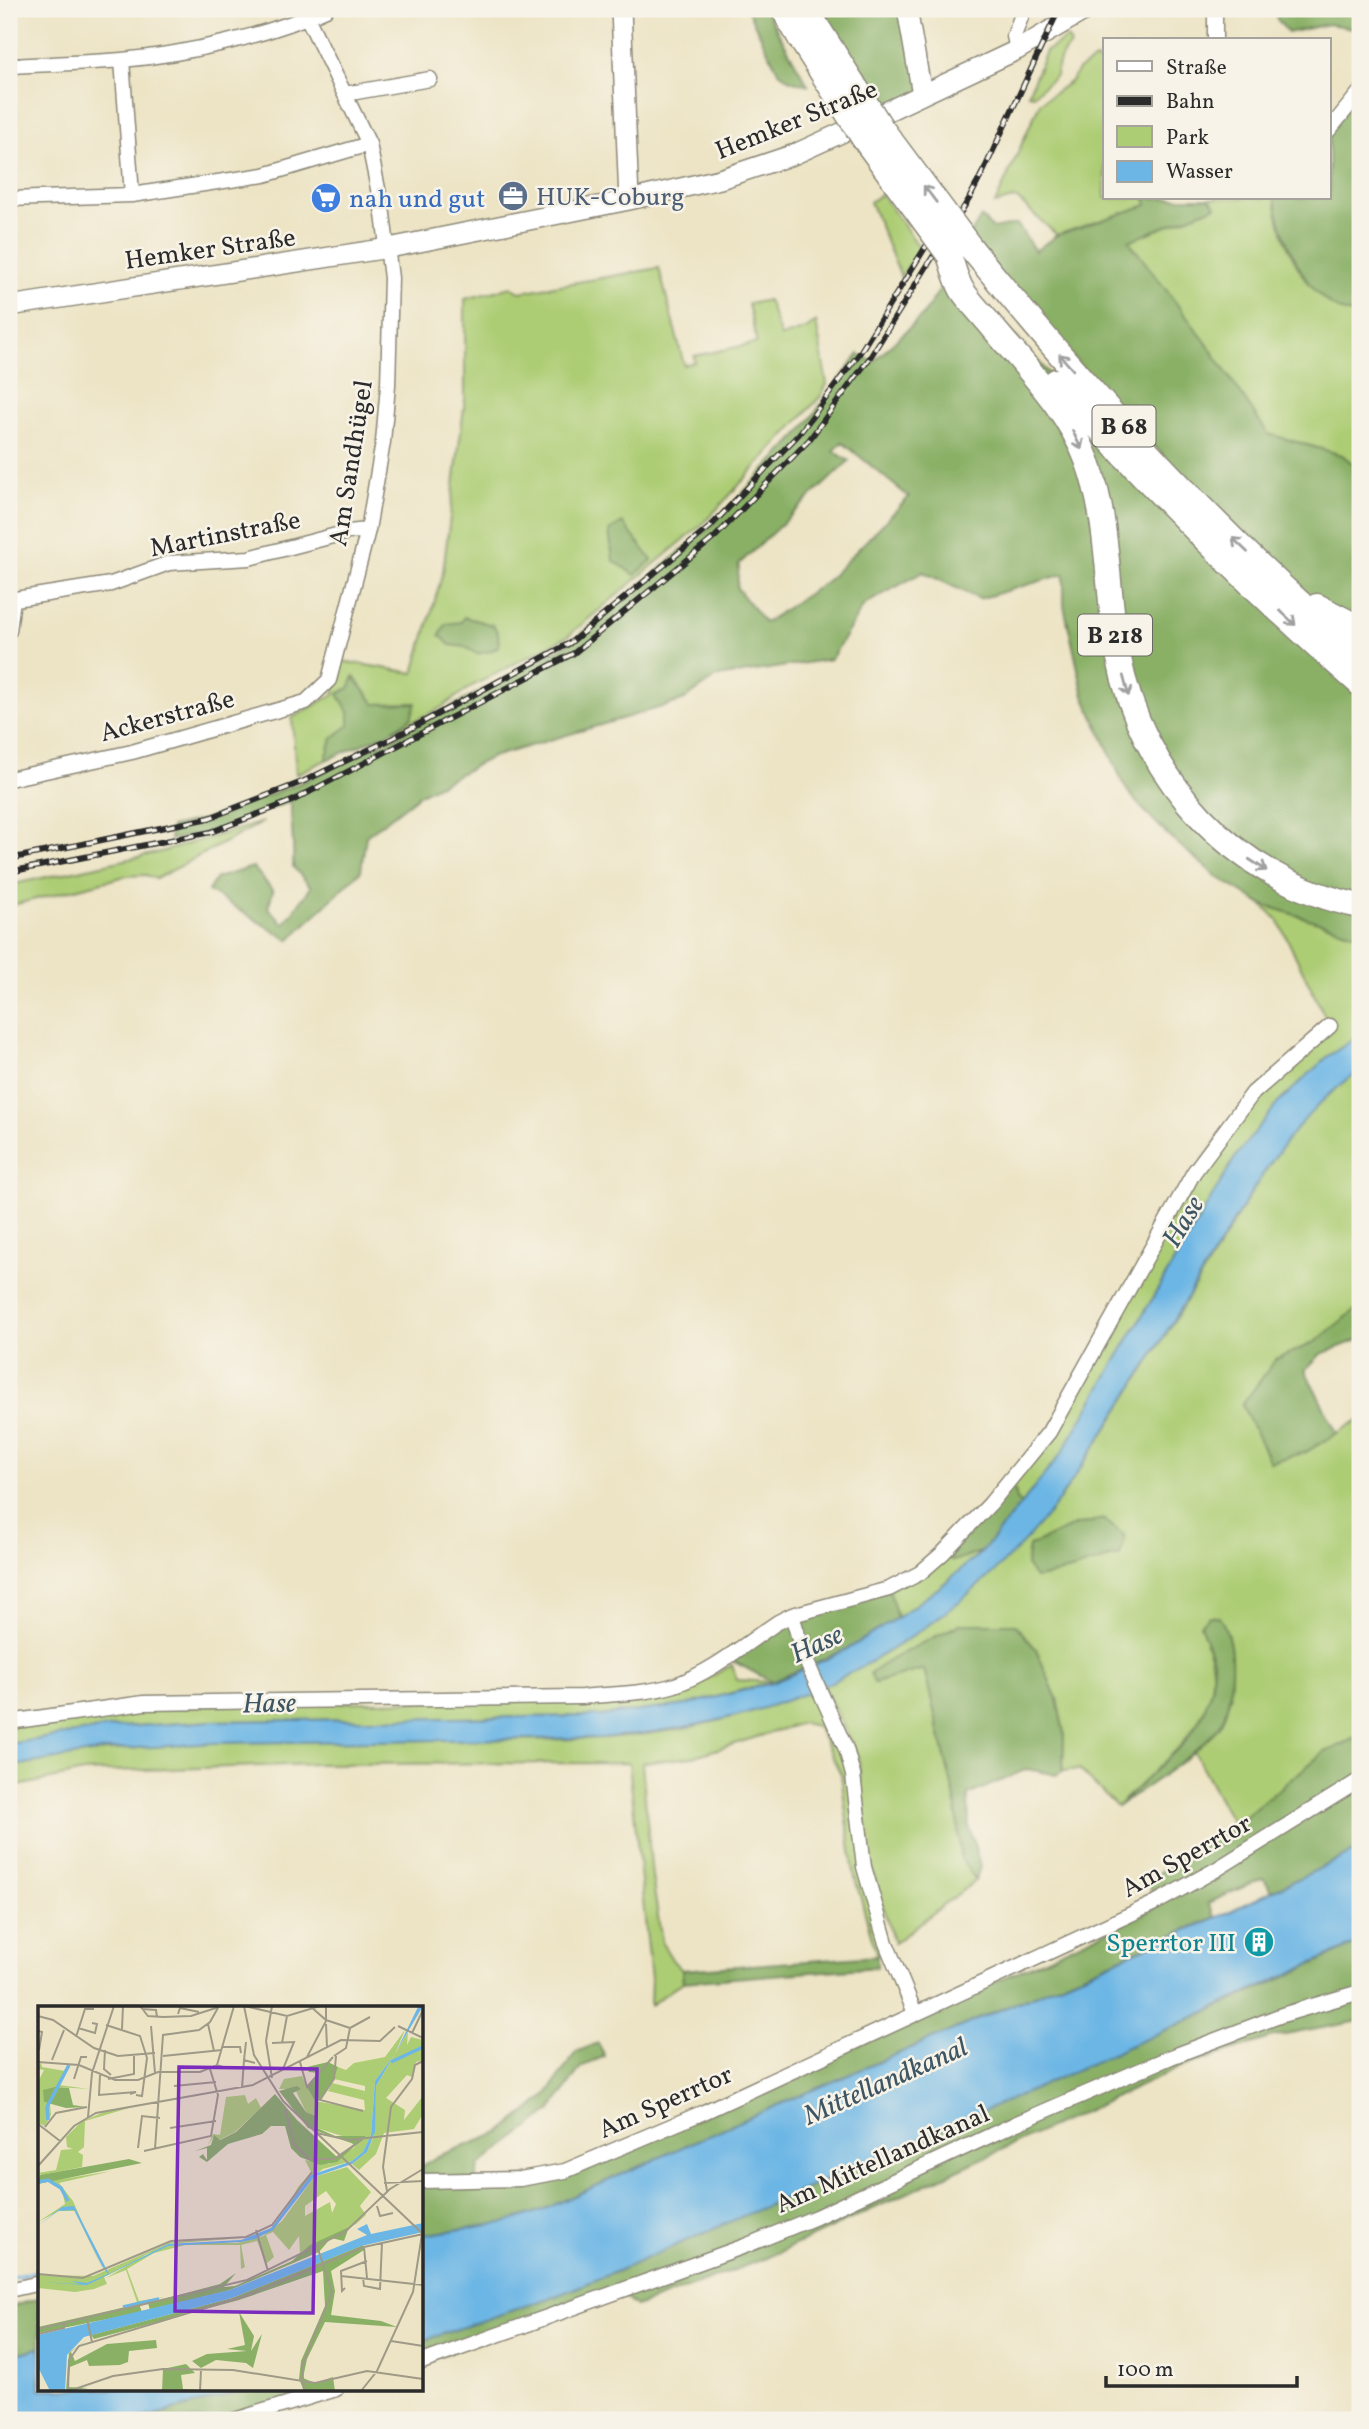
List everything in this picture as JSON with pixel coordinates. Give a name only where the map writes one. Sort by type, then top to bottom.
[{"type":"highway","name":"B 68","points":[[783,9],[808,25],[864,139],[960,252],[1031,323],[1191,498],[1360,656]]},
{"type":"highway","name":"B 218","points":[[960,252],[966,285],[1060,411],[1087,461],[1102,525],[1114,631],[1126,687],[1136,718],[1168,778],[1189,806],[1215,833],[1243,855],[1273,875],[1306,891],[1360,906]]},
{"type":"highway","name":"B 68","points":[[966,285],[1175,511],[1360,684]]},
{"type":"highway","points":[[1289,592],[1360,628]]},
{"type":"main road","points":[[621,9],[629,201]]},
{"type":"main road","points":[[907,9],[922,94]]},
{"type":"main road","name":"Hemker Straße","points":[[9,306],[388,248],[629,201],[720,179],[788,156],[1017,50],[1087,9]]},
{"type":"street","points":[[9,66],[122,60],[200,49],[326,9]]},
{"type":"street","points":[[1017,50],[1014,36],[1024,9]]},
{"type":"street","points":[[1215,9],[1215,38]]},
{"type":"street","name":"Am Sandhügel","points":[[307,17],[369,144],[388,248],[391,307],[383,442],[368,530],[329,680]]},
{"type":"street","points":[[122,60],[132,195]]},
{"type":"street","points":[[345,94],[430,79]]},
{"type":"street","points":[[1330,129],[1360,92]]},
{"type":"street","points":[[9,199],[132,195],[264,175],[369,144]]},
{"type":"street","name":"Martinstraße","points":[[11,599],[111,584],[169,563],[249,558],[348,532],[368,530]]},
{"type":"street","points":[[9,631],[11,599]]},
{"type":"street","name":"Ackerstraße","points":[[9,779],[132,752],[306,702],[329,680]]},
{"type":"street","points":[[9,1722],[144,1703],[582,1697],[672,1686],[694,1677],[792,1615],[889,1589],[920,1573],[943,1553],[990,1503],[1049,1432],[1194,1172],[1253,1093],[1330,1027]]},
{"type":"street","points":[[792,1615],[804,1656],[846,1749],[853,1775],[864,1867],[886,1943],[915,2013]]},
{"type":"street","name":"Am Sperrtor","points":[[424,2181],[520,2179],[565,2171],[704,2112],[1170,1895],[1217,1870],[1360,1780]]},
{"type":"street","name":"Am Mittellandkanal","points":[[424,2361],[745,2246],[816,2217],[1017,2123],[1171,2057],[1282,2015],[1360,1992]]},
{"type":"street","points":[[9,2290],[38,2283]]},
{"type":"street","points":[[235,2420],[333,2390]]},
{"type":"green space","points":[[747,9],[765,9],[808,85],[790,80],[778,71]]},
{"type":"green space","points":[[807,9],[907,9],[922,94],[875,117]]},
{"type":"green space","points":[[1275,9],[1360,9],[1360,29],[1328,24],[1288,33],[1277,19]]},
{"type":"green space","points":[[1067,38],[1071,44],[1060,58],[1056,76],[1033,95],[1028,94],[1046,51]]},
{"type":"green space","points":[[1096,59],[1103,65],[1103,200],[1147,200],[1148,205],[1057,235],[1016,198],[995,204],[1040,103],[1071,81],[1078,70]]},
{"type":"green space","points":[[1360,92],[1360,152],[1357,156],[1360,166],[1360,314],[1343,311],[1327,302],[1314,289],[1291,252],[1283,233],[1275,200],[1330,200],[1330,129]]},
{"type":"green space","points":[[881,194],[920,248],[901,277],[870,202]]},
{"type":"green space","points":[[1146,200],[1211,200],[1216,206],[1129,241],[1205,341],[1268,434],[1342,455],[1360,470],[1360,628],[1289,592],[966,242],[981,217],[993,229],[1017,224],[1035,251],[1057,235],[1147,205]]},
{"type":"green space","points":[[1211,200],[1275,200],[1287,244],[1304,277],[1320,293],[1352,315],[1360,314],[1360,470],[1342,455],[1268,434],[1205,341],[1128,241],[1216,206]]},
{"type":"green space","points":[[949,255],[961,289],[1015,336],[1074,401],[1360,684],[1360,935],[1261,904],[1216,876],[1170,837],[1138,804],[1125,787],[1084,696],[1064,606],[1064,574],[979,599],[923,572],[864,605],[831,659],[717,677],[682,701],[492,757],[422,793],[366,836],[361,871],[289,940],[208,891],[216,878],[253,867],[273,891],[268,908],[284,924],[311,887],[293,867],[291,801],[211,832],[170,840],[171,827],[209,818],[302,782],[393,738],[570,643],[710,527],[799,434],[859,354],[873,362],[923,315],[940,289]],"holes":[[[842,442],[909,497],[828,580],[765,623],[737,588],[739,564],[849,461],[834,451]]]},
{"type":"green space","points":[[659,268],[684,365],[695,362],[694,356],[757,343],[748,304],[768,300],[781,337],[806,329],[816,322],[827,384],[821,396],[705,522],[568,636],[472,686],[439,709],[389,733],[411,718],[375,704],[355,678],[349,726],[332,738],[326,760],[296,774],[292,718],[334,694],[341,661],[414,673],[443,572],[465,399],[465,299],[511,287],[520,292]]},
{"type":"green space","points":[[623,523],[652,560],[635,575],[613,560],[609,531]]},
{"type":"green space","points":[[464,617],[493,625],[498,633],[499,647],[477,654],[465,647],[450,645],[440,635],[446,624],[461,622]]},
{"type":"green space","points":[[354,677],[375,704],[416,703],[411,718],[389,733],[326,760],[332,738],[349,725],[349,712],[338,694],[349,688]]},
{"type":"green space","points":[[263,822],[156,879],[146,875],[126,876],[9,906],[9,885],[157,853]]},
{"type":"green space","points":[[1261,904],[1360,935],[1360,1035],[1327,1057],[1236,1156],[1062,1453],[1021,1504],[1004,1487],[1049,1432],[1194,1172],[1253,1093],[1330,1027],[1278,920]]},
{"type":"green space","points":[[1360,1071],[1360,1306],[1314,1343],[1276,1359],[1306,1452],[1360,1419],[1360,1736],[1323,1753],[1234,1826],[1194,1752],[1221,1723],[1231,1694],[1205,1642],[1212,1667],[1211,1691],[1202,1714],[1189,1735],[1172,1754],[1117,1807],[1079,1769],[1063,1771],[1064,1733],[1057,1699],[1036,1649],[1014,1624],[915,1649],[886,1662],[875,1683],[924,1669],[955,1798],[961,1859],[976,1880],[894,1943],[871,1866],[858,1757],[823,1685],[886,1651],[945,1611],[1000,1565],[1049,1513],[1134,1387],[1275,1156],[1313,1110],[1335,1089]]},
{"type":"green space","points":[[1360,1306],[1360,1339],[1321,1354],[1305,1370],[1337,1433],[1306,1452],[1270,1462],[1242,1405],[1276,1359],[1314,1343]]},
{"type":"green space","points":[[1004,1487],[1015,1490],[1017,1500],[1021,1504],[983,1551],[953,1561],[943,1553]]},
{"type":"green space","points":[[1103,1519],[1125,1536],[1120,1556],[1035,1578],[1026,1565],[1029,1546],[1074,1526]]},
{"type":"green space","points":[[983,1551],[897,1618],[889,1589],[943,1553],[963,1559]]},
{"type":"green space","points":[[889,1589],[897,1618],[851,1647],[772,1682],[725,1657],[778,1622]]},
{"type":"green space","points":[[1209,1616],[1219,1616],[1226,1629],[1231,1650],[1230,1691],[1222,1721],[1215,1732],[1190,1755],[1117,1807],[1186,1741],[1203,1714],[1212,1686],[1213,1660],[1200,1624]]},
{"type":"green space","points":[[960,1624],[1015,1624],[1036,1649],[1057,1699],[1064,1733],[1063,1771],[1056,1775],[1027,1769],[968,1795],[969,1826],[980,1866],[976,1880],[961,1859],[955,1798],[924,1669],[874,1683],[870,1674]]},
{"type":"green space","points":[[732,1665],[737,1680],[772,1682],[686,1705],[600,1716],[213,1721],[106,1728],[9,1744],[9,1727],[30,1723],[220,1704],[592,1699],[688,1689]]},
{"type":"green space","points":[[813,1689],[849,1765],[885,1949],[877,1956],[854,1874],[841,1774],[817,1726],[802,1723],[692,1757],[642,1763],[652,1877],[662,1943],[682,1970],[683,1982],[650,2005],[651,1979],[629,1763],[318,1764],[83,1772],[9,1788],[9,1767],[63,1757],[173,1745],[283,1741],[564,1739],[656,1733],[736,1716]]},
{"type":"green space","points":[[1360,1736],[1360,1849],[1272,1891],[1263,1878],[1208,1903],[1215,1917],[727,2127],[543,2210],[508,2222],[424,2235],[424,2165],[438,2156],[500,2133],[545,2097],[576,2052],[598,2043],[605,2056],[581,2067],[551,2111],[478,2166],[475,2185],[586,2169],[1154,1909],[1149,1879],[1234,1826],[1323,1753]]},
{"type":"green space","points":[[1360,1942],[1360,2021],[1269,2038],[1177,2069],[766,2258],[636,2307],[618,2292],[424,2361],[424,2340],[558,2295],[610,2274]]},
{"type":"green space","points":[[877,1956],[877,1967],[683,1982],[682,1970]]},
{"type":"green space","points":[[38,2299],[38,2349],[9,2356],[9,2307]]},
{"type":"green space","points":[[251,2390],[333,2390],[235,2420],[135,2420]]},
{"type":"water","points":[[1360,1035],[1360,1071],[1334,1090],[1311,1112],[1272,1162],[1130,1392],[1050,1512],[994,1572],[961,1600],[891,1650],[854,1671],[816,1689],[757,1710],[691,1726],[624,1736],[214,1743],[108,1750],[9,1767],[9,1744],[106,1728],[213,1721],[600,1716],[686,1705],[772,1683],[851,1647],[940,1587],[983,1551],[1062,1453],[1236,1156],[1278,1103],[1327,1057]]},
{"type":"water","name":"Mittellandkanal","points":[[1360,1849],[1360,1942],[1030,2091],[610,2274],[558,2295],[424,2340],[424,2235],[508,2222],[543,2210],[727,2127],[1231,1911]]},
{"type":"water","points":[[38,2349],[38,2390],[251,2390],[135,2420],[9,2420],[9,2356]]},
{"type":"waterway","points":[[9,2278],[38,2271]]},
{"type":"railway","points":[[9,872],[211,832],[292,801],[574,653],[715,537],[809,440],[869,359],[969,199],[1059,9]]},
{"type":"railway","points":[[9,859],[209,818],[302,782],[393,738],[570,643],[710,527],[799,434],[859,354],[951,210]]},
{"type":"place","name":"HUK-Coburg","points":[[513,196]]},
{"type":"place","name":"nah und gut","points":[[326,198]]},
{"type":"place","name":"Sperrtor III","points":[[1259,1942]]},
{"type":"water label","name":"Hase","points":[[1182,1221]]},
{"type":"water label","name":"Hase","points":[[816,1643]]},
{"type":"water label","name":"Hase","points":[[269,1702]]}]
